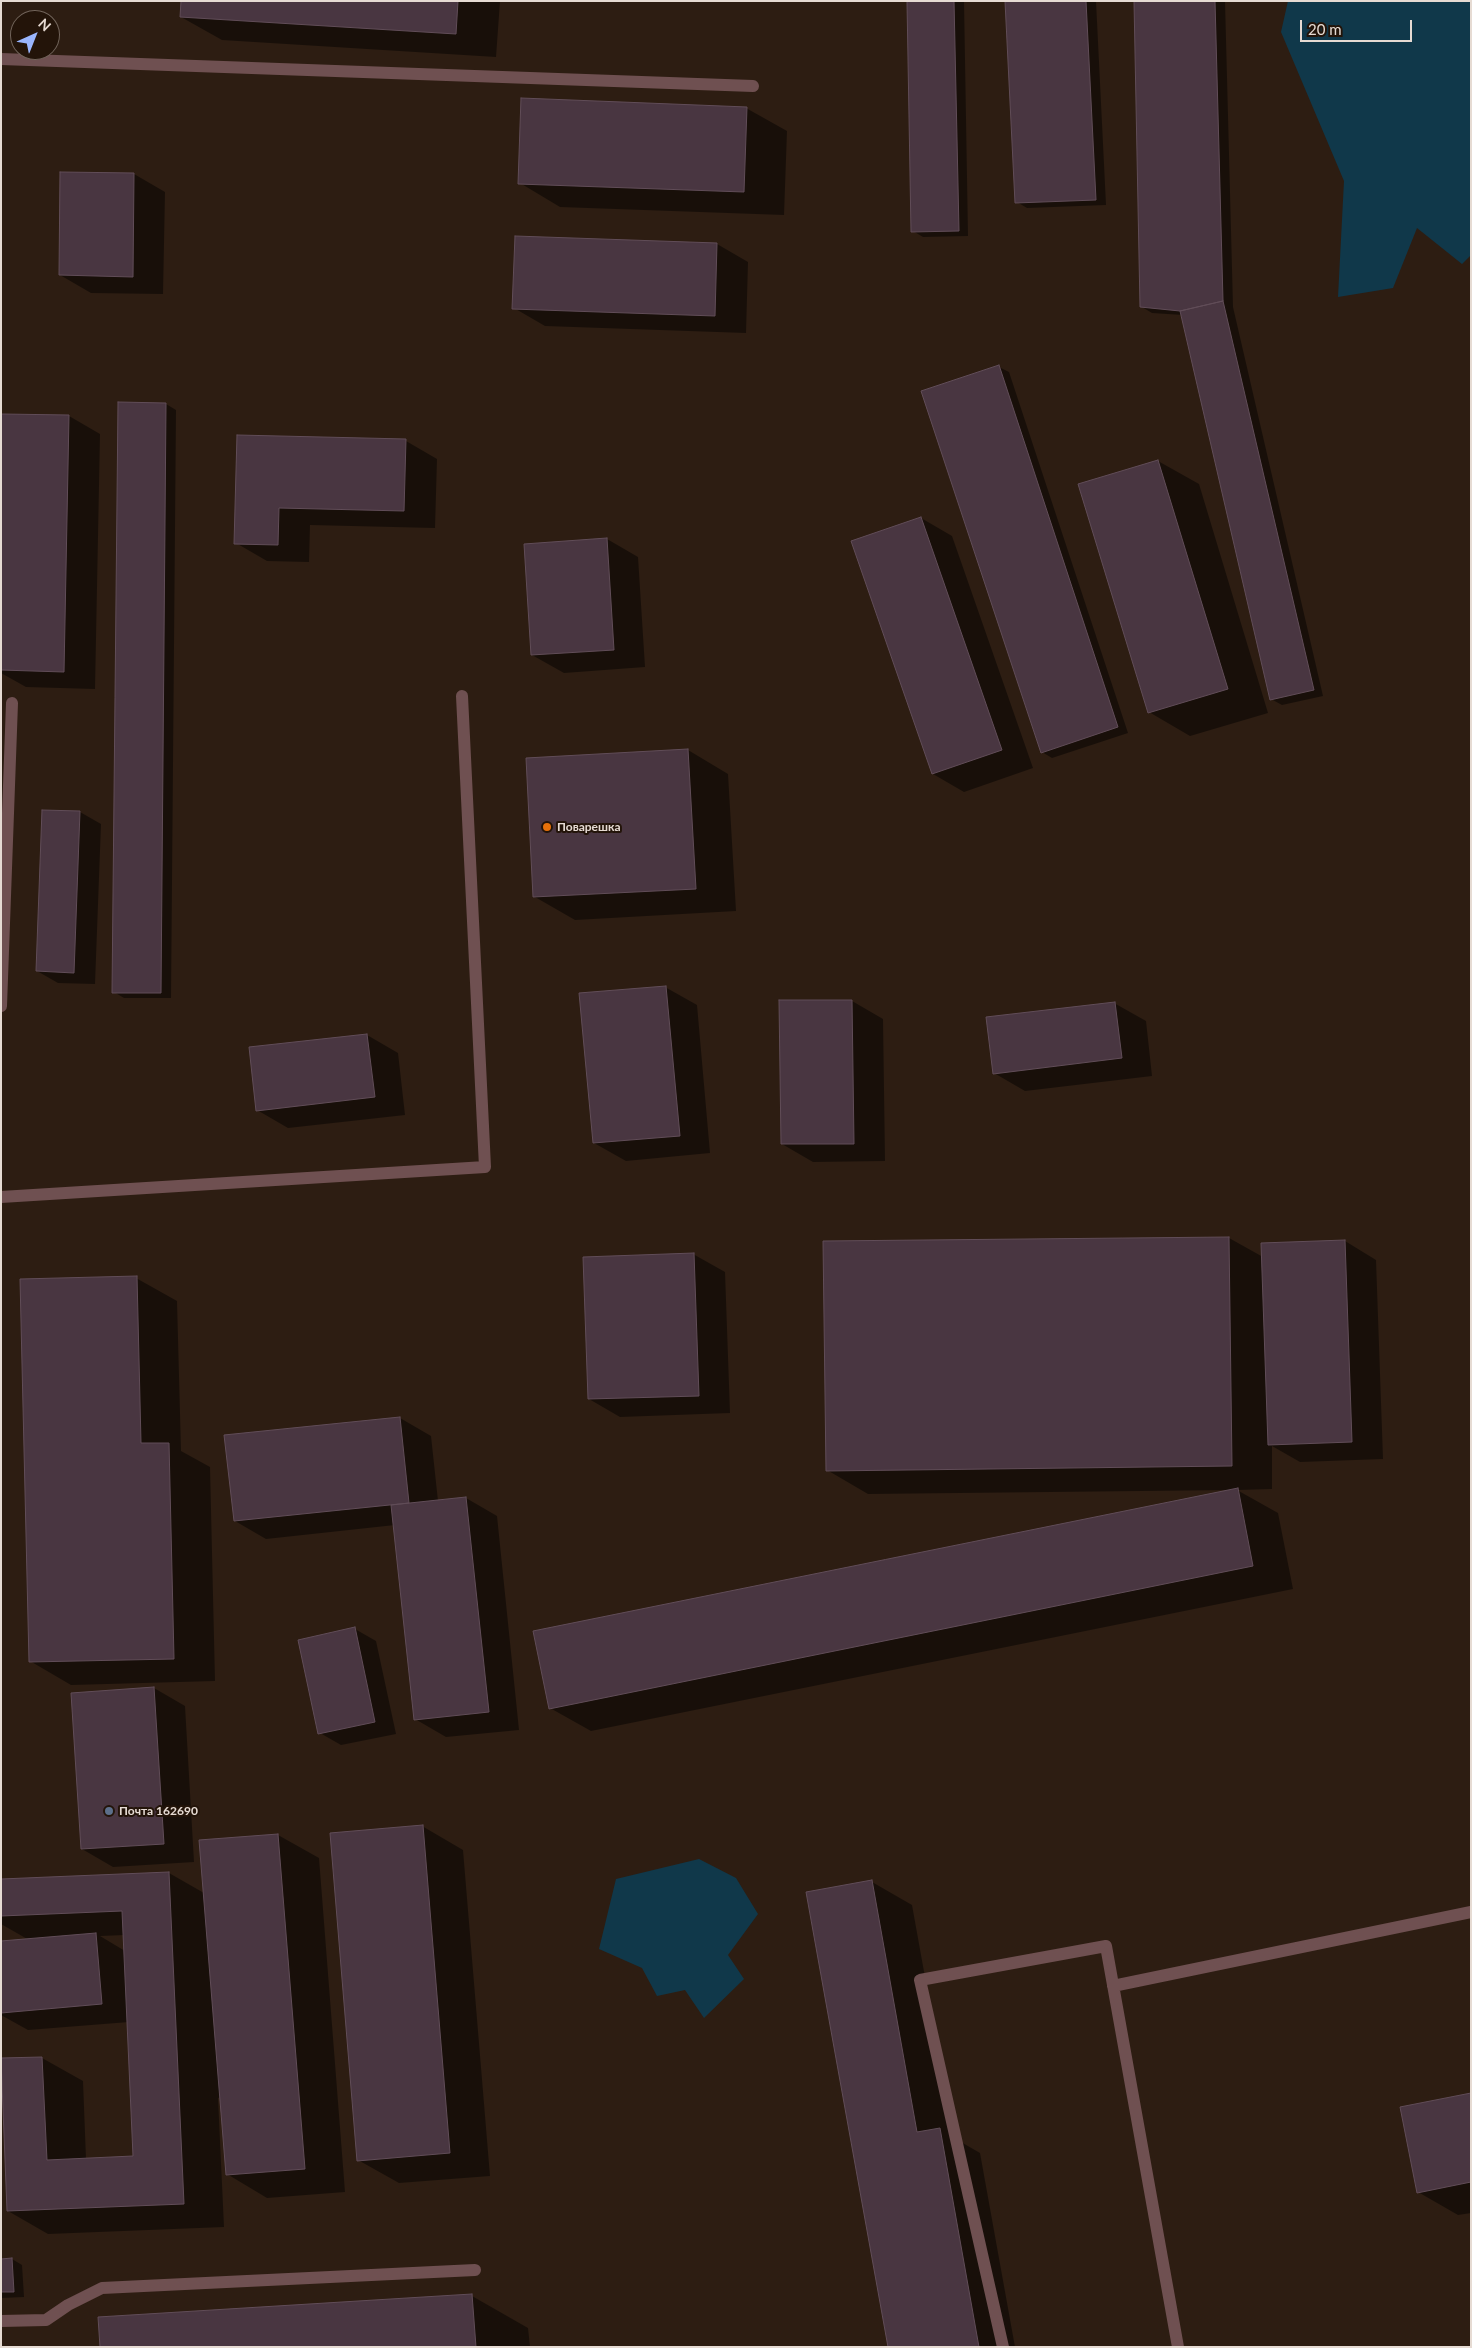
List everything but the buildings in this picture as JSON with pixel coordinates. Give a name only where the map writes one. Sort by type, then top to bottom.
[{"type":"lane","points":[[1,59],[753,86]]},
{"type":"lane","points":[[1,1196],[485,1167],[462,696]]},
{"type":"lane","points":[[1,1006],[12,703]]},
{"type":"lane","points":[[1113,1986],[1471,1912]]},
{"type":"lane","points":[[1002,2347],[920,1980],[1106,1946],[1178,2347]]},
{"type":"lane","points":[[1,2321],[46,2320],[68,2305],[102,2288],[475,2270]]},
{"type":"water","points":[[1288,1],[1471,1],[1471,255],[1462,264],[1417,228],[1393,288],[1338,297],[1344,181],[1281,32]]},
{"type":"water","points":[[699,1859],[736,1878],[758,1914],[728,1955],[744,1979],[704,2018],[685,1990],[657,1996],[642,1968],[599,1949],[616,1879]]},
{"type":"place","name":"Поварешка","points":[[547,827]]},
{"type":"place","name":"Почта 162690","points":[[109,1811]]}]
